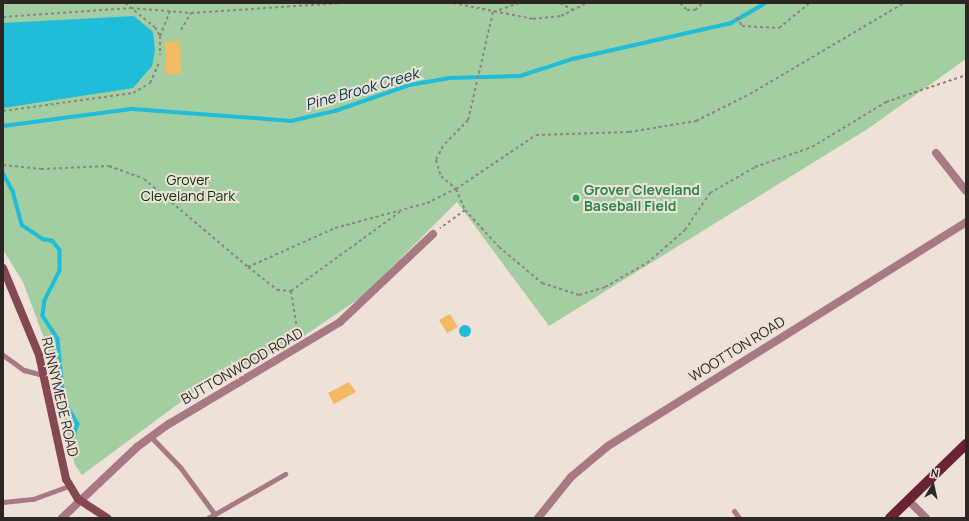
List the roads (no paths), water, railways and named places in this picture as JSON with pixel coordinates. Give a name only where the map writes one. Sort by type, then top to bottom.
[{"type":"main road","points":[[890,518],[966,444]]},
{"type":"street","points":[[936,153],[966,191]]},
{"type":"street","name":"WOOTTON ROAD","points":[[538,518],[570,477],[608,446],[966,222]]},
{"type":"street","name":"BUTTONWOOD ROAD","points":[[62,518],[78,499],[151,437],[203,402],[309,342],[364,301],[433,234]]},
{"type":"street","name":"RUNNYMEDE ROAD","points":[[3,268],[32,334],[44,375],[69,486],[78,499],[107,518]]},
{"type":"street","points":[[908,500],[926,518]]},
{"type":"lane","points":[[3,355],[24,370],[44,375]]},
{"type":"lane","points":[[151,437],[180,468],[212,512]]},
{"type":"lane","points":[[208,518],[212,512],[285,474]]},
{"type":"lane","points":[[3,502],[33,499],[69,486]]},
{"type":"lane","points":[[734,510],[739,518]]},
{"type":"water","points":[[134,16],[153,32],[155,50],[152,66],[133,88],[3,108],[3,23]]},
{"type":"water","points":[[463,325],[467,325],[471,331],[467,337],[463,337],[459,333],[459,329]]},
{"type":"waterway","name":"Pine Brook Creek","points":[[3,126],[133,109],[291,121],[335,111],[410,85],[449,78],[520,76],[573,59],[731,23],[765,3]]},
{"type":"waterway","points":[[3,173],[13,191],[22,225],[43,239],[53,241],[60,250],[60,271],[45,301],[43,316],[58,339],[64,400],[78,424],[72,442]]},
{"type":"place","name":"Grover Cleveland Baseball Field","points":[[576,198]]},
{"type":"park label","name":"Grover Cleveland Park","points":[[188,188]]}]
